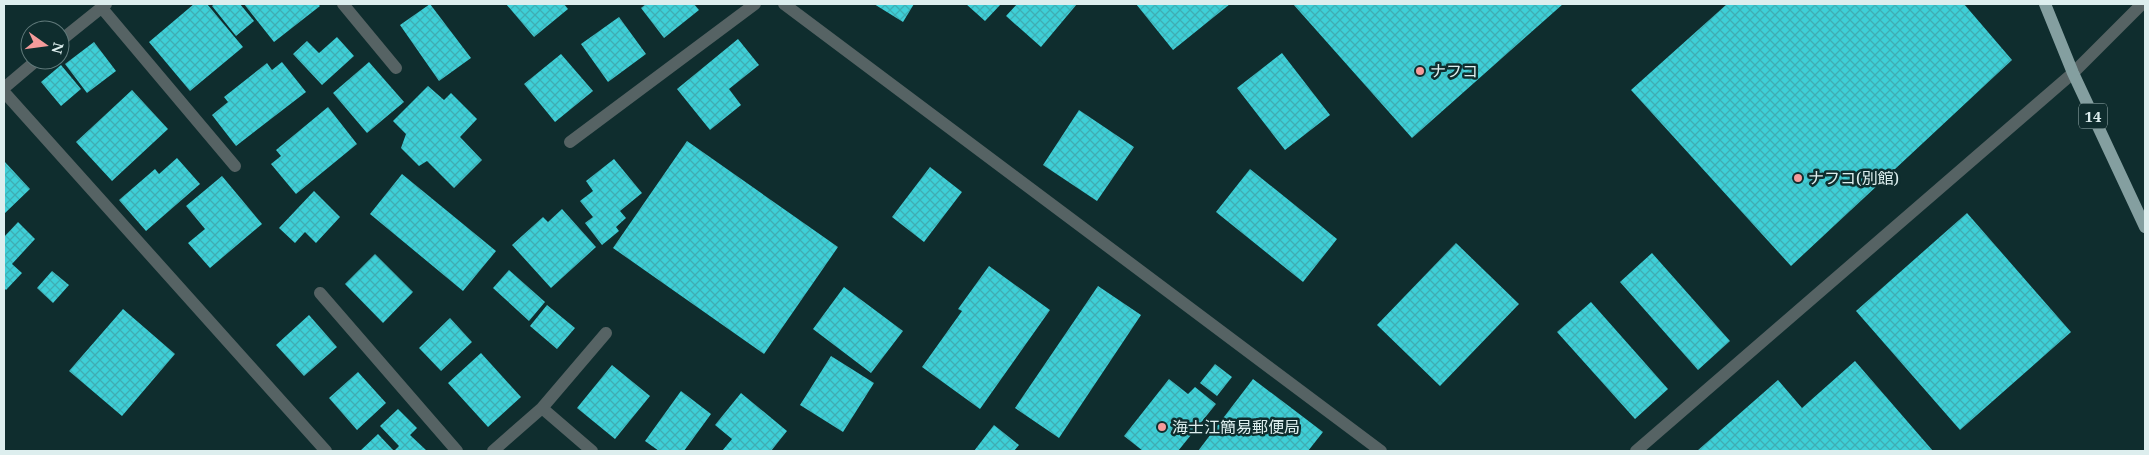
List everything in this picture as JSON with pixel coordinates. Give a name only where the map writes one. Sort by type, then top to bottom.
[{"type":"main road","name":"14","points":[[2045,4],[2073,73],[2145,227]]},
{"type":"street","points":[[343,4],[396,68]]},
{"type":"street","points":[[570,142],[755,4]]},
{"type":"street","points":[[784,4],[1381,451]]},
{"type":"street","points":[[1636,451],[2073,73],[2142,4]]},
{"type":"street","points":[[70,33],[104,6],[235,166]]},
{"type":"street","points":[[4,88],[25,70]]},
{"type":"street","points":[[4,92],[326,451]]},
{"type":"street","points":[[320,293],[457,451]]},
{"type":"street","points":[[493,451],[542,408],[606,332]]},
{"type":"street","points":[[542,408],[592,451]]},
{"type":"building","points":[[194,4],[207,4],[243,47],[190,91],[149,42]]},
{"type":"building","points":[[215,4],[240,4],[254,21],[236,36],[212,6]]},
{"type":"building","points":[[244,4],[318,4],[320,6],[274,42]]},
{"type":"building","points":[[430,4],[471,58],[439,81],[400,25]]},
{"type":"building","points":[[506,4],[564,4],[568,9],[534,37]]},
{"type":"building","points":[[646,4],[694,4],[699,10],[664,38],[641,8]]},
{"type":"building","points":[[874,4],[914,4],[903,22]]},
{"type":"building","points":[[966,4],[1001,4],[985,21]]},
{"type":"building","points":[[1017,4],[1077,4],[1041,47],[1006,16]]},
{"type":"building","points":[[1136,4],[1230,4],[1173,50]]},
{"type":"building","name":"ナフコ","points":[[1293,4],[1563,4],[1412,138]]},
{"type":"building","name":"ナフコ(別館)","points":[[1727,4],[1964,4],[2012,60],[1791,266],[1631,90]]},
{"type":"building","points":[[619,17],[646,54],[608,82],[581,44]]},
{"type":"building","points":[[337,37],[354,56],[322,85],[293,54],[307,41],[319,53]]},
{"type":"building","points":[[738,39],[759,65],[729,89],[741,105],[710,130],[677,89]]},
{"type":"building","points":[[94,42],[116,71],[87,93],[70,70],[70,60]]},
{"type":"building","points":[[1282,53],[1330,115],[1285,150],[1237,88]]},
{"type":"building","points":[[561,54],[593,91],[555,122],[524,84]]},
{"type":"building","points":[[282,62],[306,92],[236,146],[212,115],[228,102],[224,97],[267,63],[272,70]]},
{"type":"building","points":[[369,62],[404,102],[367,133],[333,93]]},
{"type":"building","points":[[55,70],[65,70],[81,89],[61,106],[41,82]]},
{"type":"building","points":[[428,86],[444,100],[451,93],[477,119],[460,137],[482,160],[454,188],[427,161],[419,166],[401,148],[406,134],[393,121]]},
{"type":"building","points":[[132,90],[168,129],[112,181],[76,142]]},
{"type":"building","points":[[328,107],[357,144],[296,194],[271,164],[281,156],[276,150]]},
{"type":"building","points":[[1079,110],[1134,147],[1097,201],[1043,165]]},
{"type":"building","points":[[687,141],[838,247],[764,354],[613,248]]},
{"type":"building","points":[[177,158],[200,184],[146,231],[119,200],[155,169],[159,174]]},
{"type":"building","points":[[614,159],[642,193],[620,211],[626,218],[616,227],[619,231],[602,245],[585,223],[593,217],[580,201],[593,191],[586,181]]},
{"type":"building","points":[[4,161],[30,189],[4,214]]},
{"type":"building","points":[[930,167],[962,192],[924,242],[892,217]]},
{"type":"building","points":[[1250,169],[1337,239],[1303,282],[1216,212]]},
{"type":"building","points":[[402,174],[496,251],[463,291],[370,214]]},
{"type":"building","points":[[222,176],[262,224],[210,268],[188,243],[205,229],[186,206]]},
{"type":"building","points":[[314,191],[340,217],[316,243],[305,232],[295,243],[279,228]]},
{"type":"building","points":[[562,209],[596,247],[551,288],[512,245],[543,217],[548,222]]},
{"type":"building","points":[[1967,213],[2071,332],[1960,430],[1856,311]]},
{"type":"building","points":[[18,222],[35,239],[12,264],[22,273],[6,290],[4,288],[4,237]]},
{"type":"building","points":[[1456,243],[1519,304],[1440,386],[1377,325]]},
{"type":"building","points":[[1652,253],[1730,341],[1698,370],[1620,282]]},
{"type":"building","points":[[375,254],[413,292],[383,323],[345,284]]},
{"type":"building","points":[[989,266],[1050,310],[980,409],[922,367],[962,311],[958,309]]},
{"type":"building","points":[[509,270],[545,302],[529,321],[493,288]]},
{"type":"building","points":[[52,271],[69,285],[53,303],[37,288]]},
{"type":"building","points":[[1098,286],[1141,315],[1059,438],[1015,408]]},
{"type":"building","points":[[844,287],[903,331],[871,373],[813,329]]},
{"type":"building","points":[[1591,302],[1668,389],[1635,419],[1557,332]]},
{"type":"building","points":[[547,305],[575,328],[557,349],[530,326]]},
{"type":"building","points":[[123,309],[175,354],[122,416],[69,371]]},
{"type":"building","points":[[309,315],[337,347],[304,376],[276,345]]},
{"type":"building","points":[[450,318],[472,342],[441,371],[419,348]]},
{"type":"building","points":[[481,353],[521,397],[488,427],[448,383]]},
{"type":"building","points":[[831,356],[874,383],[843,432],[800,405]]},
{"type":"building","points":[[1855,361],[1933,451],[1697,451],[1778,380],[1802,408]]},
{"type":"building","points":[[1215,364],[1232,377],[1217,396],[1200,383]]},
{"type":"building","points":[[612,365],[650,396],[615,439],[577,408]]},
{"type":"building","points":[[358,372],[386,403],[357,430],[329,398]]},
{"type":"building","points":[[1169,379],[1188,394],[1195,387],[1216,404],[1178,451],[1143,451],[1124,436]]},
{"type":"building","points":[[1253,379],[1323,432],[1308,451],[1198,451]]},
{"type":"building","points":[[681,391],[711,414],[684,451],[659,451],[645,441]]},
{"type":"building","points":[[741,393],[787,431],[771,451],[722,451],[732,439],[715,425]]},
{"type":"building","points":[[398,409],[417,428],[410,435],[427,451],[394,451],[399,446],[380,426]]},
{"type":"building","points":[[994,425],[1019,445],[1014,451],[974,451]]},
{"type":"building","points":[[378,434],[394,451],[360,451]]},
{"type":"place","name":"ナフコ","points":[[1420,71]]},
{"type":"place","name":"ナフコ(別館)","points":[[1798,178]]},
{"type":"place","name":"海士江簡易郵便局","points":[[1162,427]]}]
